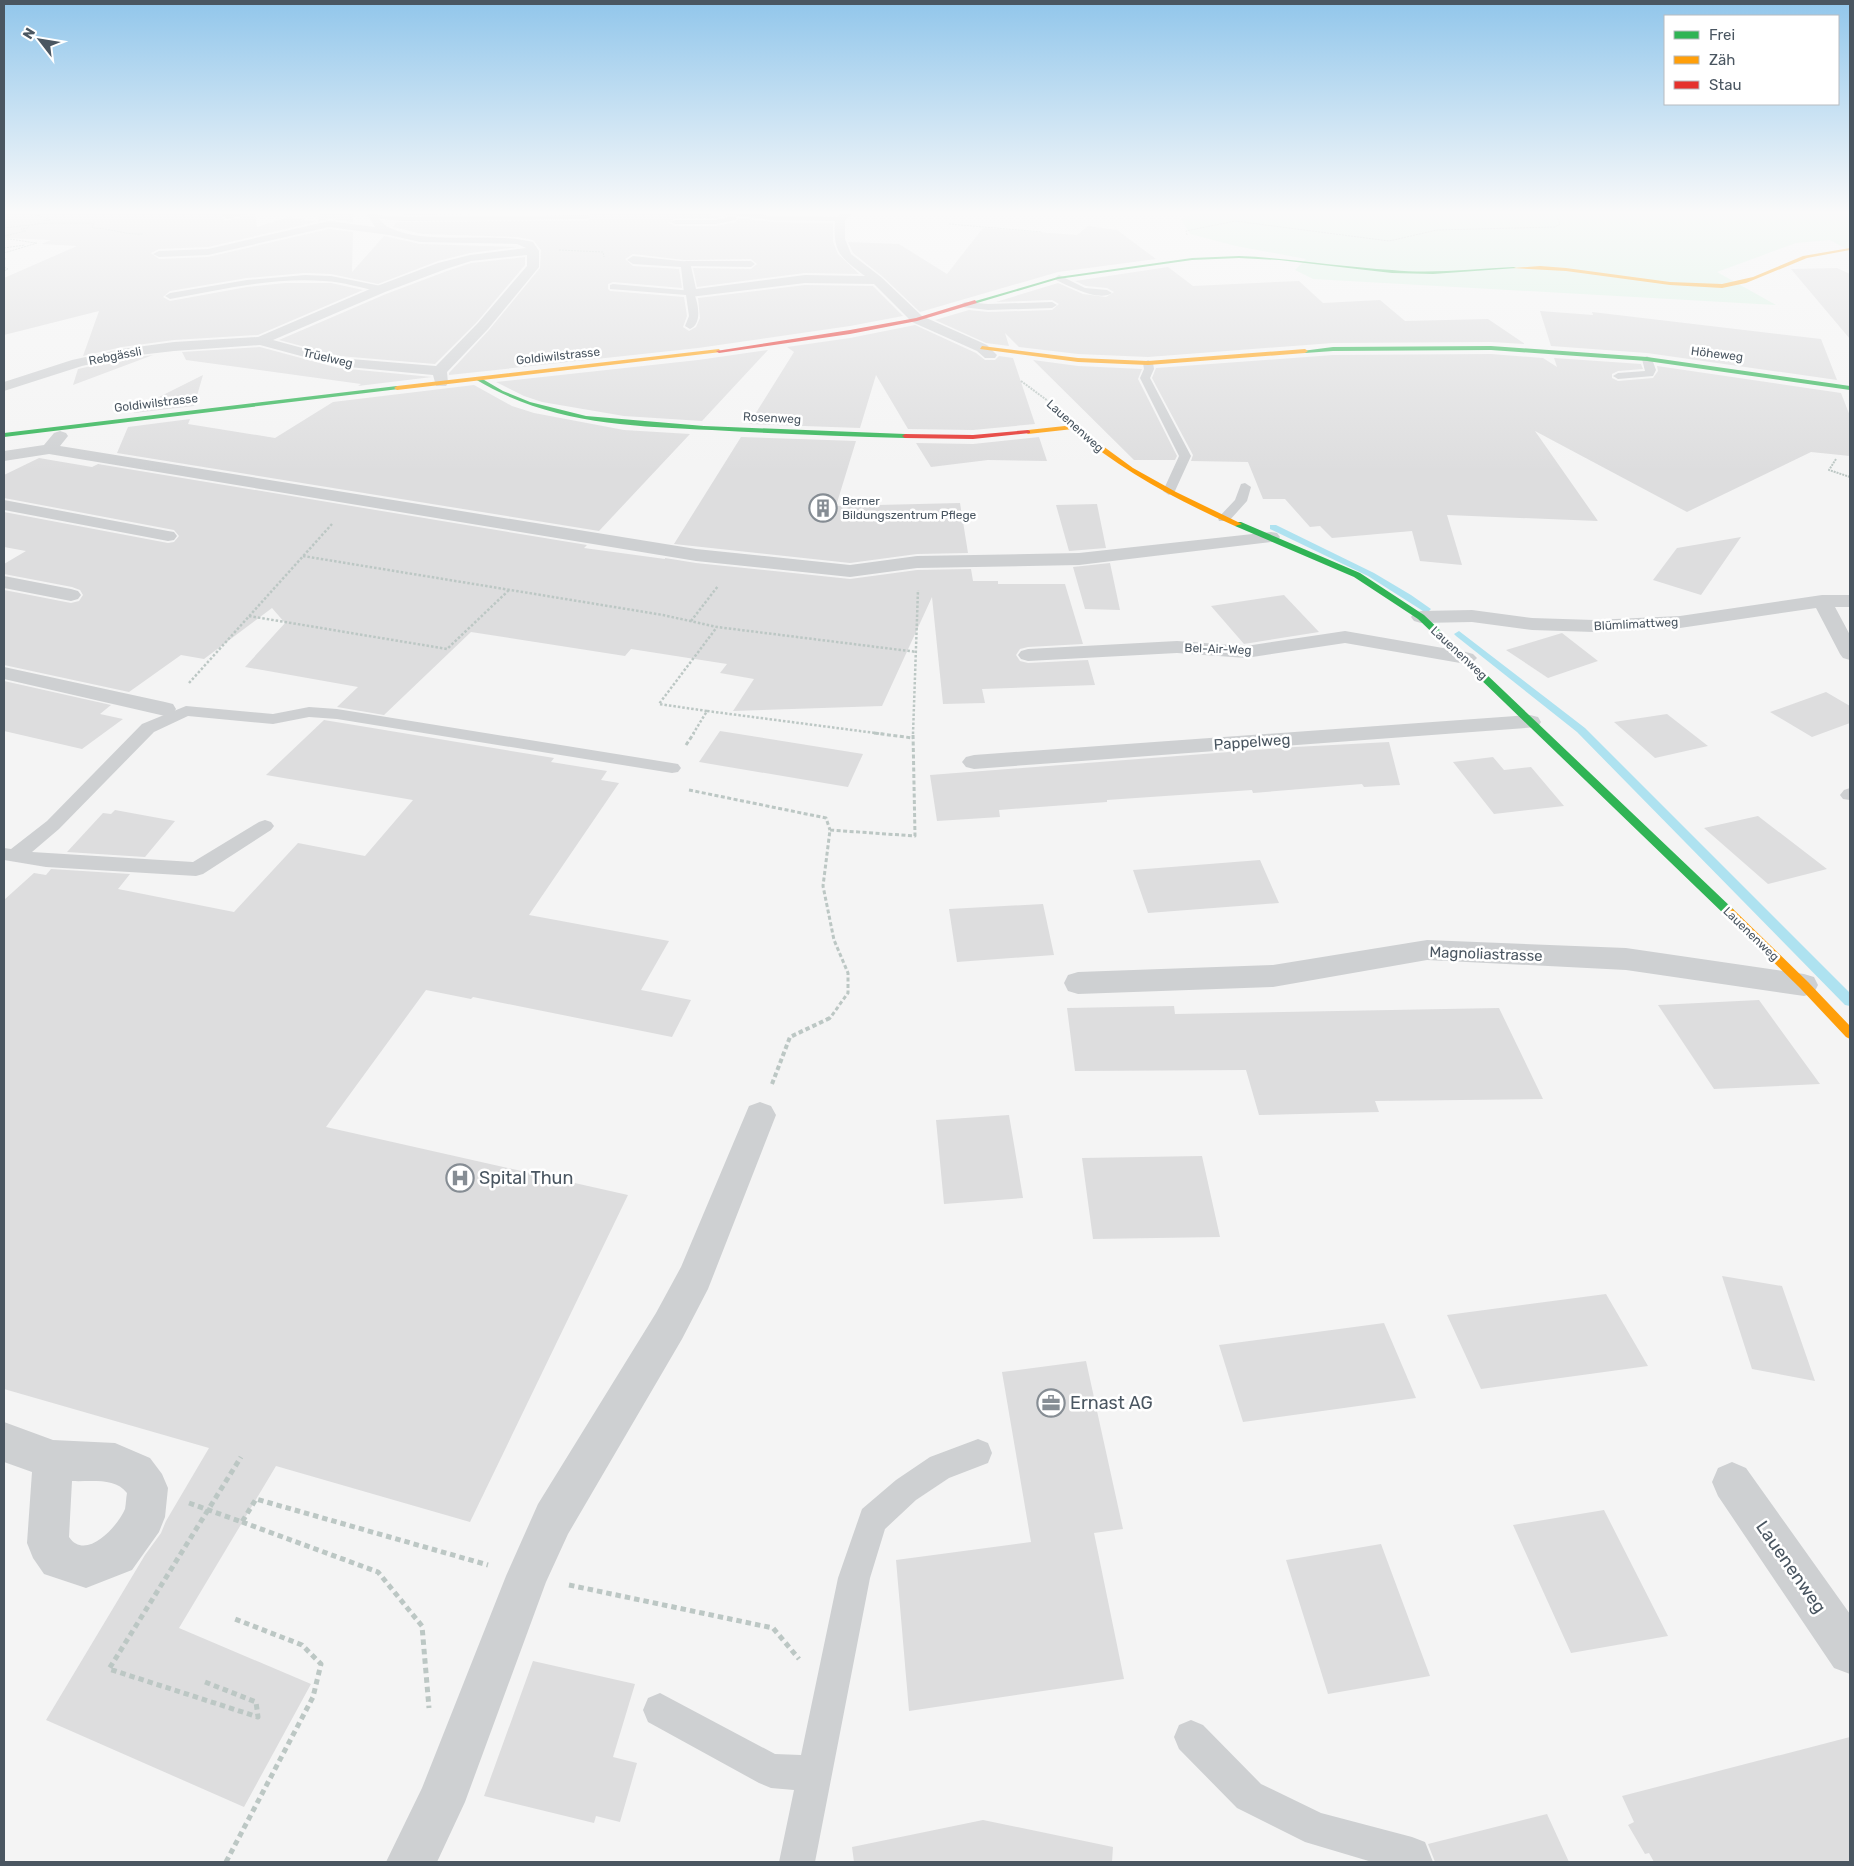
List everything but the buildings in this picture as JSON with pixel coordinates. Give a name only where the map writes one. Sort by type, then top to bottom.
[{"type":"street","name":"Trüelweg","points":[[260,342],[360,298]]},
{"type":"street","points":[[441,377],[507,298]]},
{"type":"street","points":[[896,298],[917,319],[986,351]]},
{"type":"street","name":"Goldiwilstrasse","points":[[4,435],[441,377],[477,378],[698,354],[850,332],[917,319],[990,298]]},
{"type":"street","name":"Trüelweg","points":[[260,342],[338,362],[441,377]]},
{"type":"street","name":"Rebgässli","points":[[4,387],[90,360],[122,353],[179,346],[260,342]]},
{"type":"street","name":"Höheweg","points":[[986,351],[1078,360],[1148,363],[1333,349],[1491,348],[1648,359],[1850,388]]},
{"type":"street","name":"Rosenweg","points":[[477,378],[488,386],[518,401],[539,408],[624,423],[788,433],[973,437],[1074,427]]},
{"type":"street","points":[[49,449],[68,427]]},
{"type":"street","name":"Lauenenweg","points":[[1074,427],[1095,447],[1170,491],[1224,518],[1271,536],[1357,575],[1421,617],[1466,658],[1804,985],[1850,1034]]},
{"type":"street","points":[[4,456],[49,449],[696,555],[850,571],[917,562],[1079,559],[1271,536]]},
{"type":"street","points":[[4,505],[168,536]]},
{"type":"street","points":[[4,582],[71,595]]},
{"type":"street","points":[[1822,601],[1850,654]]},
{"type":"street","name":"Blümlimattweg","points":[[1421,617],[1472,616],[1532,624],[1594,626],[1680,622],[1822,601],[1850,601]]},
{"type":"street","name":"Bel-Air-Weg","points":[[1028,655],[1177,647],[1246,652],[1344,637],[1466,658]]},
{"type":"street","points":[[4,673],[165,709]]},
{"type":"street","name":"Pappelweg","points":[[974,762],[1530,722]]},
{"type":"street","name":"Magnoliastrasse","points":[[1078,983],[1272,976],[1426,950],[1626,959],[1804,985]]},
{"type":"street","points":[[411,1862],[441,1802],[526,1576],[553,1519],[669,1326],[695,1278],[760,1115]]},
{"type":"street","points":[[4,1442],[53,1460]]},
{"type":"street","name":"Lauenenweg","points":[[1732,1482],[1850,1652]]},
{"type":"lane","points":[[690,326],[694,316],[691,298]]},
{"type":"lane","points":[[966,305],[988,307],[1052,305]]},
{"type":"lane","points":[[1618,376],[1648,374],[1651,370],[1648,359]]},
{"type":"lane","points":[[1148,363],[1149,369],[1145,378],[1185,456],[1170,491]]},
{"type":"lane","points":[[1224,518],[1244,498],[1245,487]]},
{"type":"lane","points":[[9,855],[53,825],[148,728],[186,711],[273,719],[310,712],[337,714],[672,768]]},
{"type":"lane","points":[[9,855],[46,861],[196,869],[265,826]]},
{"type":"lane","points":[[797,1862],[854,1578],[873,1520],[906,1490],[940,1467],[978,1453]]},
{"type":"lane","points":[[660,1710],[771,1771],[792,1773],[815,1771]]},
{"type":"lane","points":[[1191,1737],[1248,1796],[1317,1830],[1412,1856],[1414,1862]]},
{"type":"path","name":"Lauenenweg","points":[[1016,376],[1045,398],[1074,427]]},
{"type":"path","points":[[1836,459],[1829,470],[1850,477]]},
{"type":"path","points":[[165,709],[354,500]]},
{"type":"path","points":[[303,556],[663,615],[717,627],[917,652]]},
{"type":"path","points":[[691,621],[740,559]]},
{"type":"path","points":[[249,616],[447,649],[509,590]]},
{"type":"path","points":[[830,830],[915,836],[913,738],[919,607]]},
{"type":"path","points":[[717,627],[659,704],[913,738]]},
{"type":"path","points":[[672,768],[707,711]]},
{"type":"path","points":[[683,788],[826,818],[830,830],[823,886],[834,940],[848,974],[848,993],[830,1018],[790,1037],[760,1115]]},
{"type":"path","points":[[205,1682],[256,1702],[258,1717],[109,1669],[241,1457]]},
{"type":"path","points":[[242,1522],[378,1572],[422,1626],[430,1716]]},
{"type":"path","points":[[226,1862],[313,1697],[320,1664],[302,1645],[235,1619]]},
{"type":"green space","points":[[1653,298],[1764,298],[1776,305]]},
{"type":"waterway","points":[[1273,527],[1371,574],[1426,609]]},
{"type":"waterway","points":[[1459,634],[1581,730],[1850,1001]]},
{"type":"traffic: fast","points":[[975,302],[989,298]]},
{"type":"traffic: fast","points":[[1305,351],[1333,349],[1491,348],[1647,359],[1850,388]]},
{"type":"traffic: fast","points":[[477,378],[501,393],[528,404],[586,418],[704,428],[905,436]]},
{"type":"traffic: fast","points":[[4,435],[397,388]]},
{"type":"traffic: fast","points":[[1238,524],[1357,575],[1421,617],[1729,912]]},
{"type":"traffic: slow","points":[[982,348],[1078,360],[1148,363],[1305,351]]},
{"type":"traffic: slow","points":[[397,388],[719,351]]},
{"type":"traffic: slow","points":[[1028,432],[1074,427],[1091,442],[1130,469],[1173,494],[1238,524]]},
{"type":"traffic: slow","points":[[1729,912],[1804,985],[1850,1034]]},
{"type":"traffic: jam","points":[[719,351],[850,332],[917,319],[975,302]]},
{"type":"traffic: jam","points":[[905,436],[973,437],[1028,432]]},
{"type":"place","name":"Berner Bildungszentrum Pflege","points":[[823,508]]},
{"type":"place","name":"Spital Thun","points":[[460,1178]]},
{"type":"place","name":"Ernast AG","points":[[1051,1403]]}]
